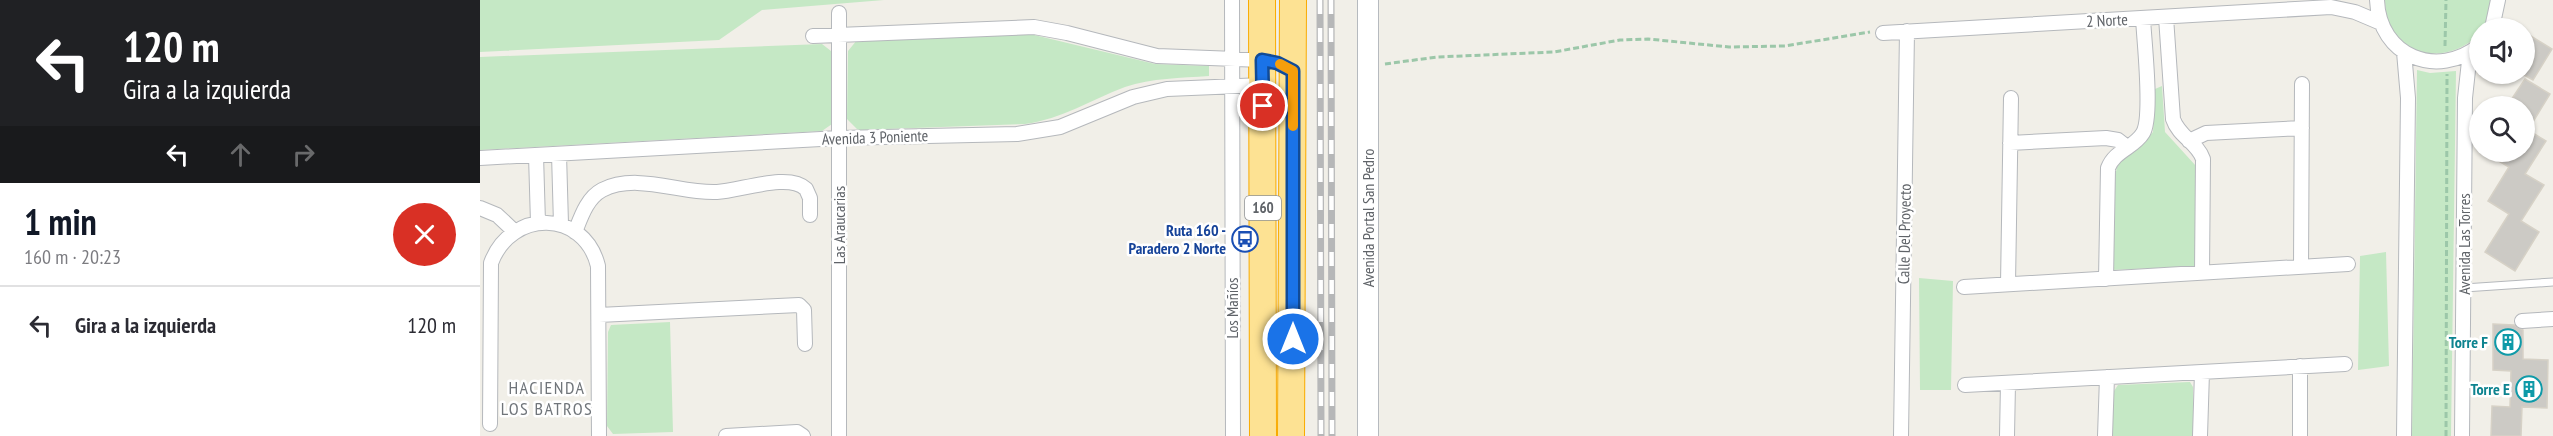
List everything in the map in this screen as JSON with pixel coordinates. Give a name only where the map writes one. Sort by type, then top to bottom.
[{"type":"highway","name":"160","points":[[1262,0],[1263,436]]},
{"type":"highway","name":"160","points":[[1291,436],[1293,0]]},
{"type":"highway","points":[[1262,60],[1277,63],[1293,71]]},
{"type":"highway","points":[[1263,86],[1293,71]]},
{"type":"street","name":"Los Mañíos","points":[[1232,0],[1233,436]]},
{"type":"street","name":"Avenida Portal San Pedro","points":[[1368,0],[1368,436]]},
{"type":"street","name":"2 Norte","points":[[2331,7],[2351,0]]},
{"type":"street","points":[[2377,0],[2381,23],[2390,39],[2404,52],[2428,62],[2446,61],[2469,51]]},
{"type":"street","points":[[2494,18],[2498,0]]},
{"type":"street","name":"2 Norte","points":[[1883,33],[2331,7],[2355,12],[2381,23]]},
{"type":"street","name":"Las Araucarias","points":[[839,13],[839,436]]},
{"type":"street","points":[[2166,17],[2173,119],[2178,131],[2198,150],[2203,159],[2202,273]]},
{"type":"street","points":[[2106,279],[2108,168],[2114,156],[2141,136],[2148,117],[2143,18]]},
{"type":"street","points":[[813,36],[1034,27],[1157,56],[1262,60]]},
{"type":"street","name":"Calle Del Proyecto","points":[[1901,436],[1907,31]]},
{"type":"street","points":[[2404,52],[2408,98],[2404,436]]},
{"type":"street","name":"Avenida Las Torres","points":[[2462,436],[2465,98],[2469,78]]},
{"type":"street","points":[[2301,267],[2302,84]]},
{"type":"street","name":"Avenida 3 Poniente","points":[[480,158],[839,138],[1039,132],[1075,122],[1148,93],[1186,86],[1263,86]]},
{"type":"street","points":[[2008,284],[2011,98]]},
{"type":"street","points":[[2188,141],[2206,133],[2302,128]]},
{"type":"street","points":[[2010,142],[2106,138],[2118,140],[2127,147]]},
{"type":"street","points":[[559,154],[561,224]]},
{"type":"street","points":[[536,155],[538,223]]},
{"type":"street","points":[[575,232],[586,206],[596,195],[609,187],[628,185],[660,185],[713,192],[791,182],[806,189],[810,215]]},
{"type":"street","points":[[480,208],[497,215],[514,231]]},
{"type":"street","points":[[490,424],[484,318],[491,262],[500,244],[514,231],[538,223],[561,224],[586,242],[596,259],[599,315],[598,436]]},
{"type":"street","points":[[1964,287],[2348,264]]},
{"type":"street","points":[[599,315],[799,305],[804,310],[805,345]]},
{"type":"street","points":[[2522,321],[2553,319]]},
{"type":"street","points":[[1965,386],[2345,364]]},
{"type":"street","points":[[2300,436],[2301,366]]},
{"type":"street","points":[[2200,436],[2202,372]]},
{"type":"street","points":[[2105,436],[2107,377]]},
{"type":"street","points":[[2007,436],[2008,383]]},
{"type":"street","points":[[726,436],[797,432],[803,436]]},
{"type":"lane","points":[[2464,288],[2553,282]]},
{"type":"path","points":[[2446,0],[2446,436]]},
{"type":"path","points":[[1368,65],[1437,57],[1554,52],[1638,39],[1728,47],[1785,46],[1862,32]]},
{"type":"green space","points":[[480,0],[884,0],[762,10],[719,40],[480,52]]},
{"type":"green space","points":[[2385,0],[2490,0],[2488,18],[2469,18],[2469,42],[2450,52],[2434,54],[2419,51],[2406,44],[2395,34],[2388,19]]},
{"type":"green space","points":[[1030,34],[1155,64],[1209,66],[1209,76],[1135,84],[1064,114],[1025,124],[858,130],[847,119],[848,51],[857,40]]},
{"type":"green space","points":[[822,44],[831,51],[832,124],[822,131],[480,150],[480,57]]},
{"type":"green space","points":[[2417,70],[2430,73],[2456,71],[2451,436],[2412,436]]},
{"type":"green space","points":[[2162,86],[2165,132],[2196,166],[2196,266],[2112,270],[2110,210],[2114,179],[2124,152],[2139,147],[2153,132],[2155,89]]},
{"type":"green space","points":[[2386,252],[2389,366],[2358,370],[2360,256]]},
{"type":"green space","points":[[1919,278],[1953,281],[1951,390],[1920,390]]},
{"type":"green space","points":[[670,322],[673,432],[613,434],[607,426],[608,332],[611,325]]},
{"type":"green space","points":[[2190,382],[2193,387],[2193,436],[2112,436],[2114,391],[2118,385]]},
{"type":"building","points":[[2535,39],[2552,49],[2535,77]]},
{"type":"building","points":[[2522,84],[2533,84],[2550,94],[2535,119],[2535,96],[2514,96]]},
{"type":"building","points":[[2535,134],[2546,141],[2535,158]]},
{"type":"building","points":[[2500,162],[2533,162],[2525,174],[2544,185],[2521,221],[2539,232],[2515,271],[2485,252],[2509,214],[2488,201],[2509,167]]},
{"type":"building","points":[[2493,324],[2514,325],[2523,330],[2523,359],[2548,360],[2547,408],[2522,407],[2521,436],[2491,436],[2492,406],[2510,407],[2511,371],[2493,370]]},
{"type":"railway","points":[[1320,0],[1321,436]]},
{"type":"railway","points":[[1331,0],[1332,436]]},
{"type":"slow traffic","points":[[1280,64],[1293,71],[1293,126]]},
{"type":"place","name":"Ruta 160 - Paradero 2 Norte","points":[[1245,239]]},
{"type":"place","name":"Torre F","points":[[2508,342]]},
{"type":"place","name":"Torre E","points":[[2529,389]]},
{"type":"district","name":"HACIENDA LOS BATROS","points":[[547,398]]},
{"type":"route","points":[[1263,106],[1262,60],[1269,60],[1293,71],[1293,339]]}]
